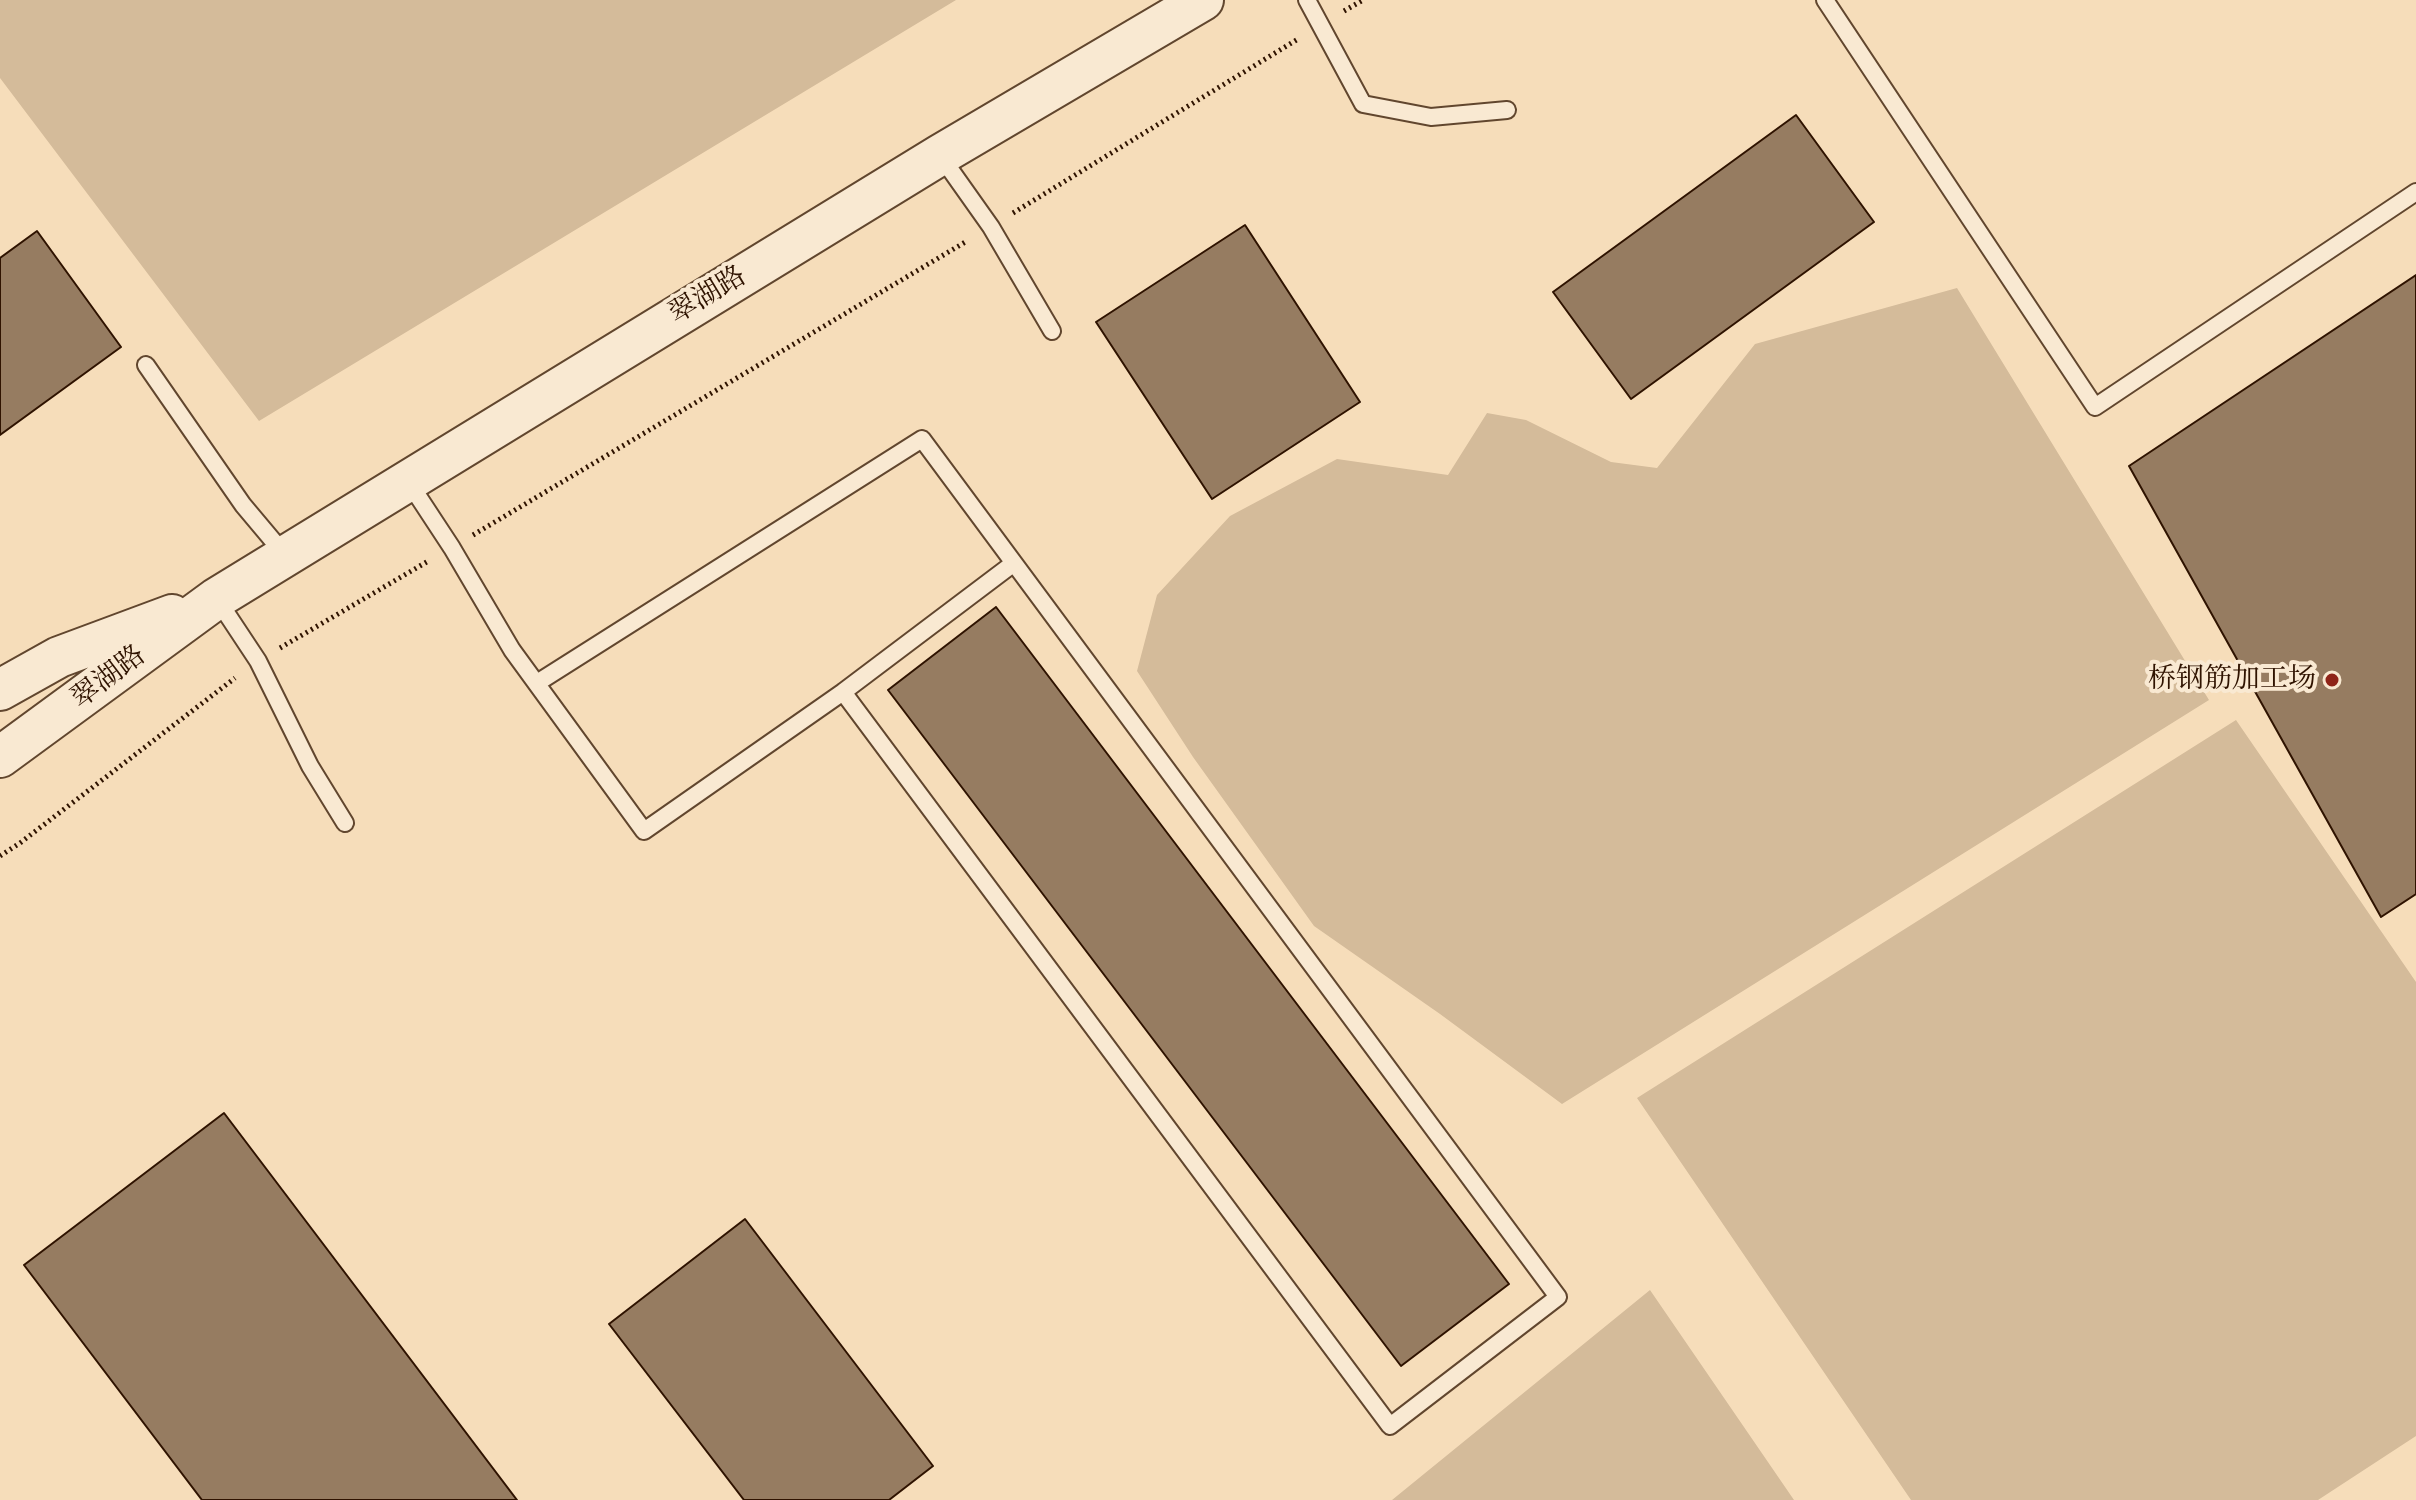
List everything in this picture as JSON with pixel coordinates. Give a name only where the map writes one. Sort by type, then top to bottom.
[{"type":"street","name":"翠湖路","points":[[0,757],[217,598],[940,155],[1203,0]]},
{"type":"street","name":"翠湖路","points":[[0,690],[59,657],[217,598]]},
{"type":"lane","points":[[1307,0],[1363,104],[1431,117],[1507,110]]},
{"type":"lane","points":[[1825,0],[2095,407],[2416,192]]},
{"type":"lane","points":[[940,155],[991,227],[1052,331]]},
{"type":"lane","points":[[146,365],[243,505],[286,557]]},
{"type":"lane","points":[[537,683],[922,439],[1558,1297],[1390,1426],[843,692]]},
{"type":"lane","points":[[407,480],[452,548],[512,650],[644,831],[843,692],[1014,563]]},
{"type":"lane","points":[[217,598],[258,661],[310,766],[345,823]]},
{"type":"path","points":[[0,856],[258,661],[991,227],[1363,0]]},
{"type":"shaded area","points":[[0,0],[956,0],[259,421],[0,78]]},
{"type":"shaded area","points":[[1957,288],[2209,700],[1562,1104],[1314,926],[1193,757],[1137,671],[1157,595],[1230,516],[1337,459],[1448,475],[1487,413],[1526,420],[1611,462],[1657,468],[1755,344]]},
{"type":"shaded area","points":[[2236,720],[2416,982],[2416,1436],[2318,1500],[1911,1500],[1637,1098]]},
{"type":"shaded area","points":[[1650,1290],[1794,1500],[1392,1500]]},
{"type":"building","points":[[1796,115],[1874,222],[1631,399],[1553,292]]},
{"type":"building","points":[[1245,225],[1360,402],[1212,499],[1096,322]]},
{"type":"building","points":[[37,231],[121,347],[0,435],[0,258]]},
{"type":"building","name":"桥钢筋加工场","points":[[2416,275],[2416,894],[2381,917],[2129,466]]},
{"type":"building","points":[[996,607],[1509,1284],[1401,1366],[888,690]]},
{"type":"building","points":[[224,1113],[517,1500],[202,1500],[24,1265]]},
{"type":"building","points":[[745,1219],[933,1466],[889,1500],[744,1500],[609,1324]]},
{"type":"place","name":"桥钢筋加工场","points":[[2332,680]]}]
